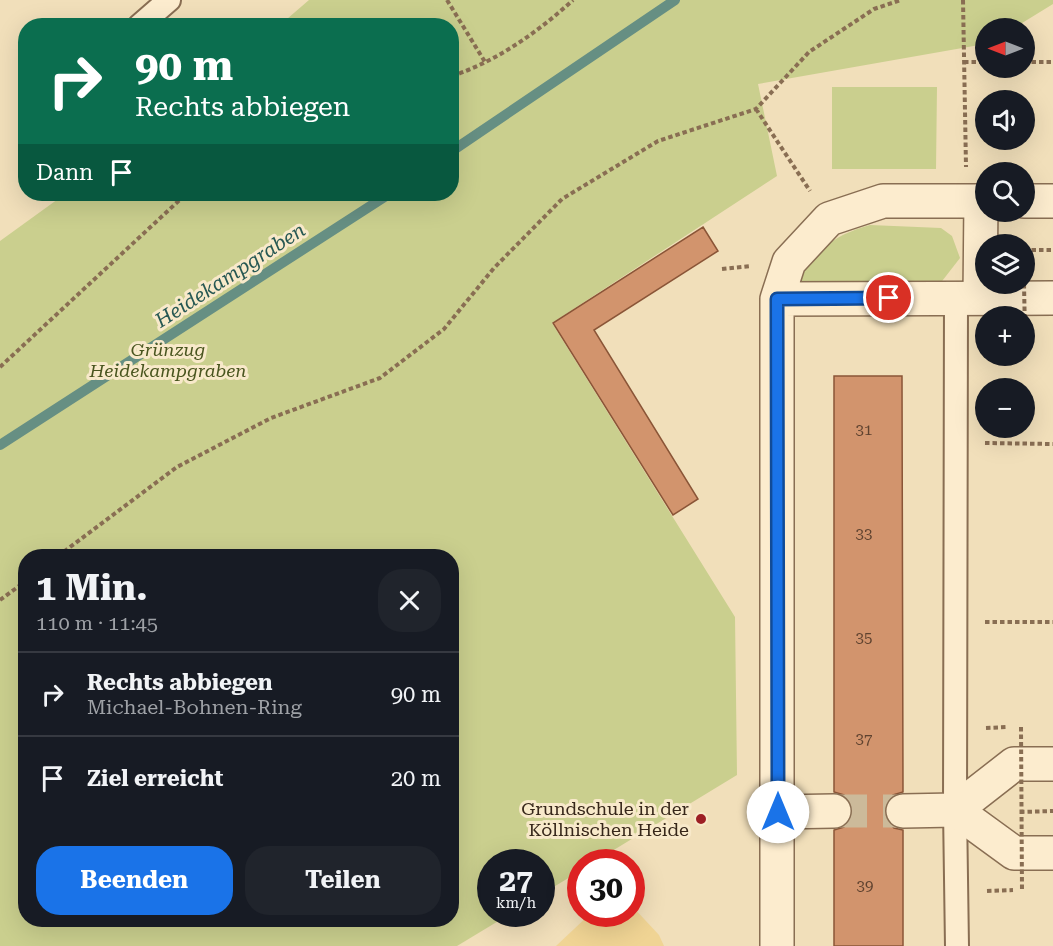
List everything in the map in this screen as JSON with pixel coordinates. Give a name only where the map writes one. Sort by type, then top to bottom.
[{"type":"street","points":[[777,946],[777,299],[789,262],[829,219],[883,201],[975,201]]},
{"type":"street","points":[[1035,201],[1053,201]]},
{"type":"street","points":[[968,298],[975,222]]},
{"type":"street","points":[[777,299],[1053,298]]},
{"type":"street","points":[[903,811],[955,810],[1014,764],[1053,764]]},
{"type":"street","points":[[955,810],[1014,853],[1053,853]]},
{"type":"street","points":[[778,812],[834,811]]},
{"type":"lane","points":[[148,18],[169,0]]},
{"type":"lane","points":[[957,946],[956,443],[968,298]]},
{"type":"path","points":[[447,0],[458,18]]},
{"type":"path","points":[[459,73],[485,62],[542,28],[573,0]]},
{"type":"path","points":[[67,549],[177,467],[272,418],[380,378],[444,329],[494,268],[562,199],[658,141],[756,109],[809,52],[874,9],[901,0]]},
{"type":"path","points":[[963,0],[964,62],[975,180]]},
{"type":"path","points":[[459,20],[485,62]]},
{"type":"path","points":[[964,62],[975,62]]},
{"type":"path","points":[[1035,62],[1053,62]]},
{"type":"path","points":[[756,109],[829,219]]},
{"type":"path","points":[[0,367],[178,201]]},
{"type":"path","points":[[1035,250],[1053,250]]},
{"type":"path","points":[[956,443],[1053,444]]},
{"type":"path","points":[[0,600],[18,587]]},
{"type":"path","points":[[955,622],[1053,622]]},
{"type":"path","points":[[1021,727],[1022,890]]},
{"type":"path","points":[[1020,812],[1053,811]]},
{"type":"green space","name":"Grünzug Heidekampgraben","points":[[309,0],[1053,0],[1053,4],[1030,18],[975,18],[975,46],[758,84],[777,176],[552,323],[735,617],[737,775],[615,849],[567,849],[567,879],[555,886],[555,849],[477,849],[477,927],[488,927],[457,946],[0,946],[0,241],[55,201],[459,201],[459,18],[288,18]]},
{"type":"green space","points":[[832,87],[937,87],[936,169],[832,169]]},
{"type":"green space","points":[[870,225],[941,228],[952,236],[960,258],[939,285],[800,285],[799,274],[830,243],[847,233]]},
{"type":"sand","points":[[645,920],[659,935],[664,946],[556,946],[576,927],[645,927]]},
{"type":"building","points":[[703,227],[718,251],[594,330],[698,499],[673,515],[553,323]]},
{"type":"building","points":[[834,376],[902,376],[903,792],[893,795],[886,802],[884,811],[887,821],[894,828],[903,830],[903,946],[834,946],[834,830],[844,827],[851,820],[853,811],[850,801],[844,795],[834,792]]},
{"type":"waterway","name":"Heidekampgraben","points":[[459,146],[675,0]]},
{"type":"waterway","name":"Heidekampgraben","points":[[0,445],[378,201]]},
{"type":"tunnel","points":[[834,811],[903,811]]},
{"type":"place","name":"Grundschule in der Köllnischen Heide","points":[[701,819]]},
{"type":"route","points":[[778,812],[777,299],[889,298]]}]
